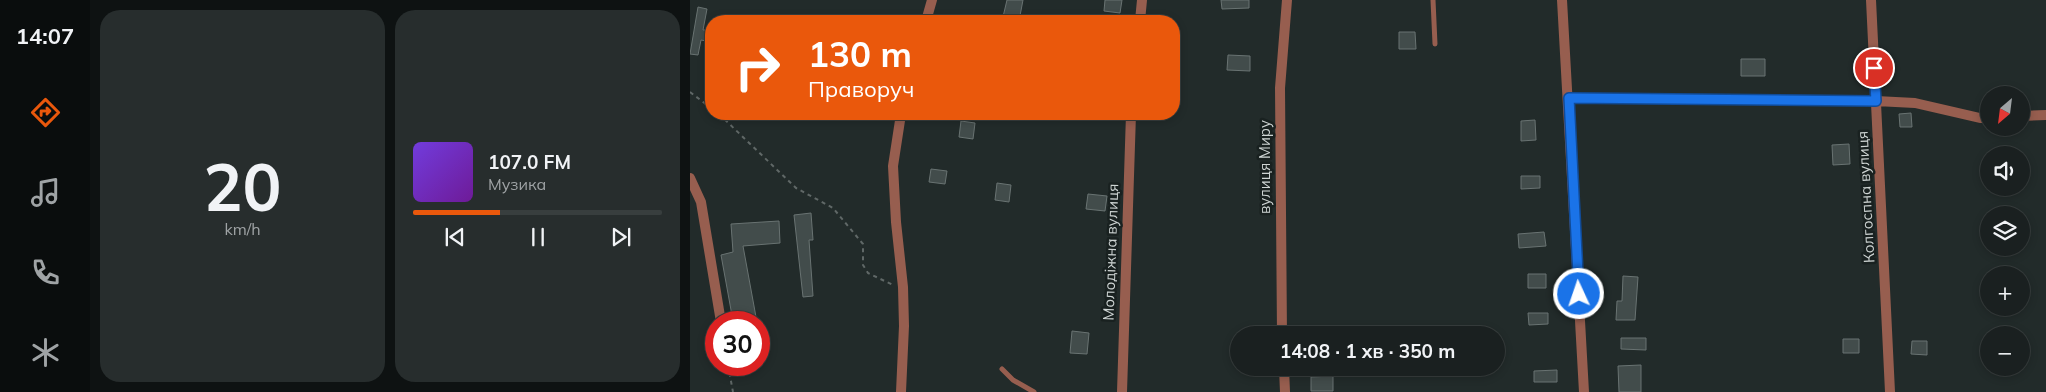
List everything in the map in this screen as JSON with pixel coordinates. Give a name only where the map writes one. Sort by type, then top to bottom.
[{"type":"street","points":[[928,15],[932,0]]},
{"type":"street","points":[[1141,15],[1142,0]]},
{"type":"street","name":"вулиця Миру","points":[[1282,326],[1280,88],[1287,0]]},
{"type":"street","points":[[1562,0],[1584,392]]},
{"type":"street","name":"Колгоспна вулиця","points":[[1871,0],[1890,392]]},
{"type":"street","points":[[1569,98],[1876,101],[1915,103],[1980,118]]},
{"type":"street","points":[[2030,116],[2046,115]]},
{"type":"street","points":[[900,120],[893,166],[896,222],[903,287],[904,326],[901,392]]},
{"type":"street","name":"Молодіжна вулиця","points":[[1122,392],[1131,120]]},
{"type":"street","points":[[690,178],[701,202],[719,311]]},
{"type":"street","points":[[1284,376],[1285,392]]},
{"type":"lane","points":[[1433,0],[1435,44]]},
{"type":"lane","points":[[1002,369],[1013,380],[1034,392]]},
{"type":"path","points":[[690,92],[705,103]]},
{"type":"path","points":[[724,120],[796,188],[833,208],[863,244],[863,265],[868,273],[886,284],[903,287]]},
{"type":"path","points":[[730,376],[733,392]]},
{"type":"building","points":[[1007,0],[1023,0],[1020,15],[1003,15]]},
{"type":"building","points":[[1105,0],[1122,0],[1120,13],[1104,11]]},
{"type":"building","points":[[1221,0],[1249,0],[1249,8],[1222,9]]},
{"type":"building","points":[[698,7],[707,9],[703,30],[705,30],[705,41],[701,40],[698,55],[690,54]]},
{"type":"building","points":[[1399,32],[1415,32],[1416,49],[1399,49]]},
{"type":"building","points":[[1228,55],[1250,56],[1250,71],[1227,70]]},
{"type":"building","points":[[1741,59],[1765,59],[1765,76],[1741,76]]},
{"type":"building","points":[[1911,113],[1912,127],[1900,127],[1899,114]]},
{"type":"building","points":[[1535,120],[1536,140],[1521,141],[1521,121]]},
{"type":"building","points":[[961,121],[975,123],[973,139],[959,137]]},
{"type":"building","points":[[1849,144],[1850,164],[1833,165],[1832,145]]},
{"type":"building","points":[[931,169],[947,171],[945,184],[929,182]]},
{"type":"building","points":[[1521,176],[1540,176],[1540,188],[1521,189]]},
{"type":"building","points":[[997,183],[1011,185],[1009,202],[995,200]]},
{"type":"building","points":[[1088,194],[1107,196],[1105,211],[1086,209]]},
{"type":"building","points":[[811,213],[813,240],[809,240],[813,296],[803,297],[794,215]]},
{"type":"building","points":[[779,221],[780,243],[743,246],[755,311],[731,311],[721,255],[733,252],[731,224]]},
{"type":"building","points":[[1544,232],[1546,246],[1519,248],[1518,234]]},
{"type":"building","points":[[1528,274],[1546,274],[1546,288],[1528,288]]},
{"type":"building","points":[[1623,276],[1638,277],[1635,320],[1616,320],[1617,301],[1622,301]]},
{"type":"building","points":[[1528,313],[1548,313],[1548,324],[1529,325]]},
{"type":"building","points":[[1072,331],[1089,333],[1087,354],[1070,353]]},
{"type":"building","points":[[1621,338],[1646,338],[1646,350],[1621,349]]},
{"type":"building","points":[[1843,339],[1859,339],[1859,353],[1843,353]]},
{"type":"building","points":[[1912,341],[1927,341],[1927,355],[1911,354]]},
{"type":"building","points":[[1641,365],[1641,392],[1619,392],[1618,366]]},
{"type":"building","points":[[1557,370],[1557,382],[1534,382],[1534,371]]},
{"type":"building","points":[[1333,376],[1333,391],[1311,391],[1311,377]]},
{"type":"route","points":[[1579,294],[1569,98],[1876,101],[1874,68]]}]
